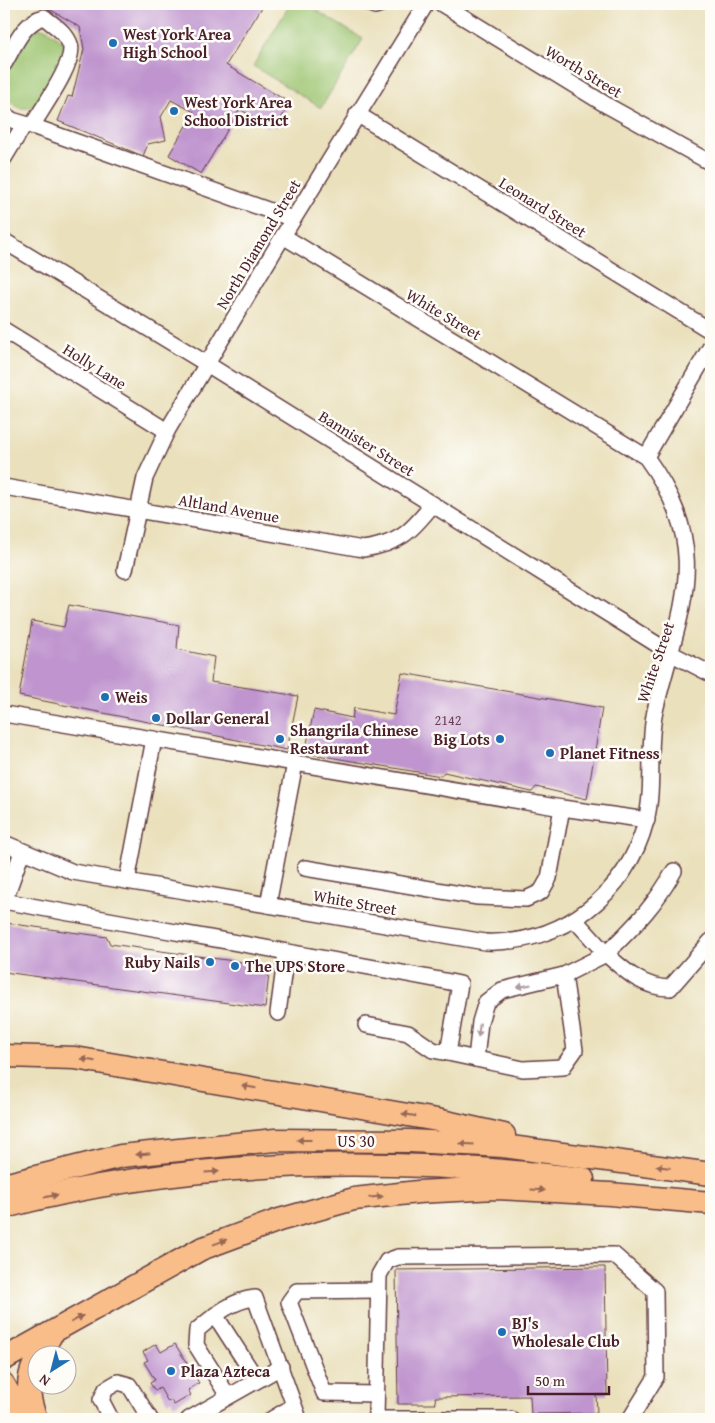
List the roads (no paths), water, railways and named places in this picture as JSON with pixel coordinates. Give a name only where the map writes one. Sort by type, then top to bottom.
[{"type":"highway","points":[[4,1056],[75,1058],[200,1078],[437,1120],[627,1162]]},
{"type":"highway","name":"US 30","points":[[4,1185],[121,1156],[275,1140],[410,1141],[503,1146],[711,1174]]},
{"type":"highway","name":"US 30","points":[[4,1207],[148,1177],[365,1163],[518,1171],[711,1195]]},
{"type":"highway","points":[[4,1359],[201,1249],[279,1220],[354,1199],[418,1192],[496,1188],[610,1194],[711,1203]]},
{"type":"highway","points":[[36,1419],[31,1401],[29,1380],[34,1360],[53,1332]]},
{"type":"main road","points":[[4,1383],[25,1419]]},
{"type":"street","points":[[370,4],[375,6],[381,4]]},
{"type":"street","name":"North Diamond Street","points":[[126,570],[145,478],[167,431],[293,219],[426,4]]},
{"type":"street","name":"Worth Street","points":[[442,4],[608,106],[711,163]]},
{"type":"street","points":[[4,64],[23,33],[37,19],[44,17],[61,29],[72,46],[70,61],[28,126],[4,158]]},
{"type":"street","points":[[4,114],[28,126],[293,219]]},
{"type":"street","name":"Leonard Street","points":[[357,114],[711,331]]},
{"type":"street","name":"White Street","points":[[283,236],[646,457],[678,490],[696,529]]},
{"type":"street","name":"Bannister Street","points":[[4,241],[207,364],[674,655],[711,674]]},
{"type":"street","name":"Holly Lane","points":[[4,330],[167,431]]},
{"type":"street","points":[[646,457],[711,346]]},
{"type":"street","name":"Altland Avenue","points":[[4,486],[363,549],[394,542],[405,536],[416,526],[432,504]]},
{"type":"street","name":"White Street","points":[[4,843],[73,872],[484,942],[505,943],[530,938],[575,920],[593,907],[612,889],[638,846],[647,820],[654,716],[660,693],[694,606],[700,575]]},
{"type":"street","points":[[4,714],[562,808],[647,820]]},
{"type":"street","points":[[127,881],[154,740]]},
{"type":"street","points":[[268,905],[295,763]]},
{"type":"street","points":[[305,868],[478,897],[526,899],[541,892],[549,878],[562,808]]},
{"type":"street","points":[[22,852],[4,902],[286,953],[347,962],[460,984],[448,1053]]},
{"type":"street","points":[[476,1059],[480,1022],[486,1002],[502,990],[564,975],[606,954],[653,906],[674,871]]},
{"type":"street","points":[[575,920],[606,954],[638,979],[655,988],[670,988],[711,941]]},
{"type":"street","points":[[278,1013],[286,953]]},
{"type":"street","points":[[366,1025],[408,1033],[433,1050],[523,1069],[562,1067],[575,1050],[564,975]]},
{"type":"street","points":[[511,1419],[375,1419],[379,1274],[387,1261],[398,1257],[614,1255],[655,1291],[656,1377],[630,1419]]},
{"type":"street","points":[[376,1394],[324,1393],[289,1302],[297,1291],[378,1290]]},
{"type":"street","points":[[228,1396],[196,1345],[197,1330],[215,1315],[243,1299],[255,1298],[297,1413],[272,1419]]},
{"type":"street","points":[[215,1315],[256,1380]]},
{"type":"street","points":[[190,1419],[280,1367]]},
{"type":"street","points":[[111,1419],[101,1400],[106,1389],[118,1382],[129,1385],[150,1419]]},
{"type":"place","name":"West York Area High School","points":[[113,43]]},
{"type":"place","name":"West York Area School District","points":[[174,111]]},
{"type":"place","name":"Weis","points":[[105,697]]},
{"type":"place","name":"Dollar General","points":[[156,718]]},
{"type":"place","name":"Shangrila Chinese Restaurant","points":[[280,739]]},
{"type":"place","name":"Big Lots","points":[[500,739]]},
{"type":"place","name":"Planet Fitness","points":[[550,753]]},
{"type":"place","name":"Ruby Nails","points":[[210,962]]},
{"type":"place","name":"The UPS Store","points":[[235,966]]},
{"type":"place","name":"BJ's Wholesale Club","points":[[502,1332]]},
{"type":"place","name":"Plaza Azteca","points":[[171,1371]]}]
